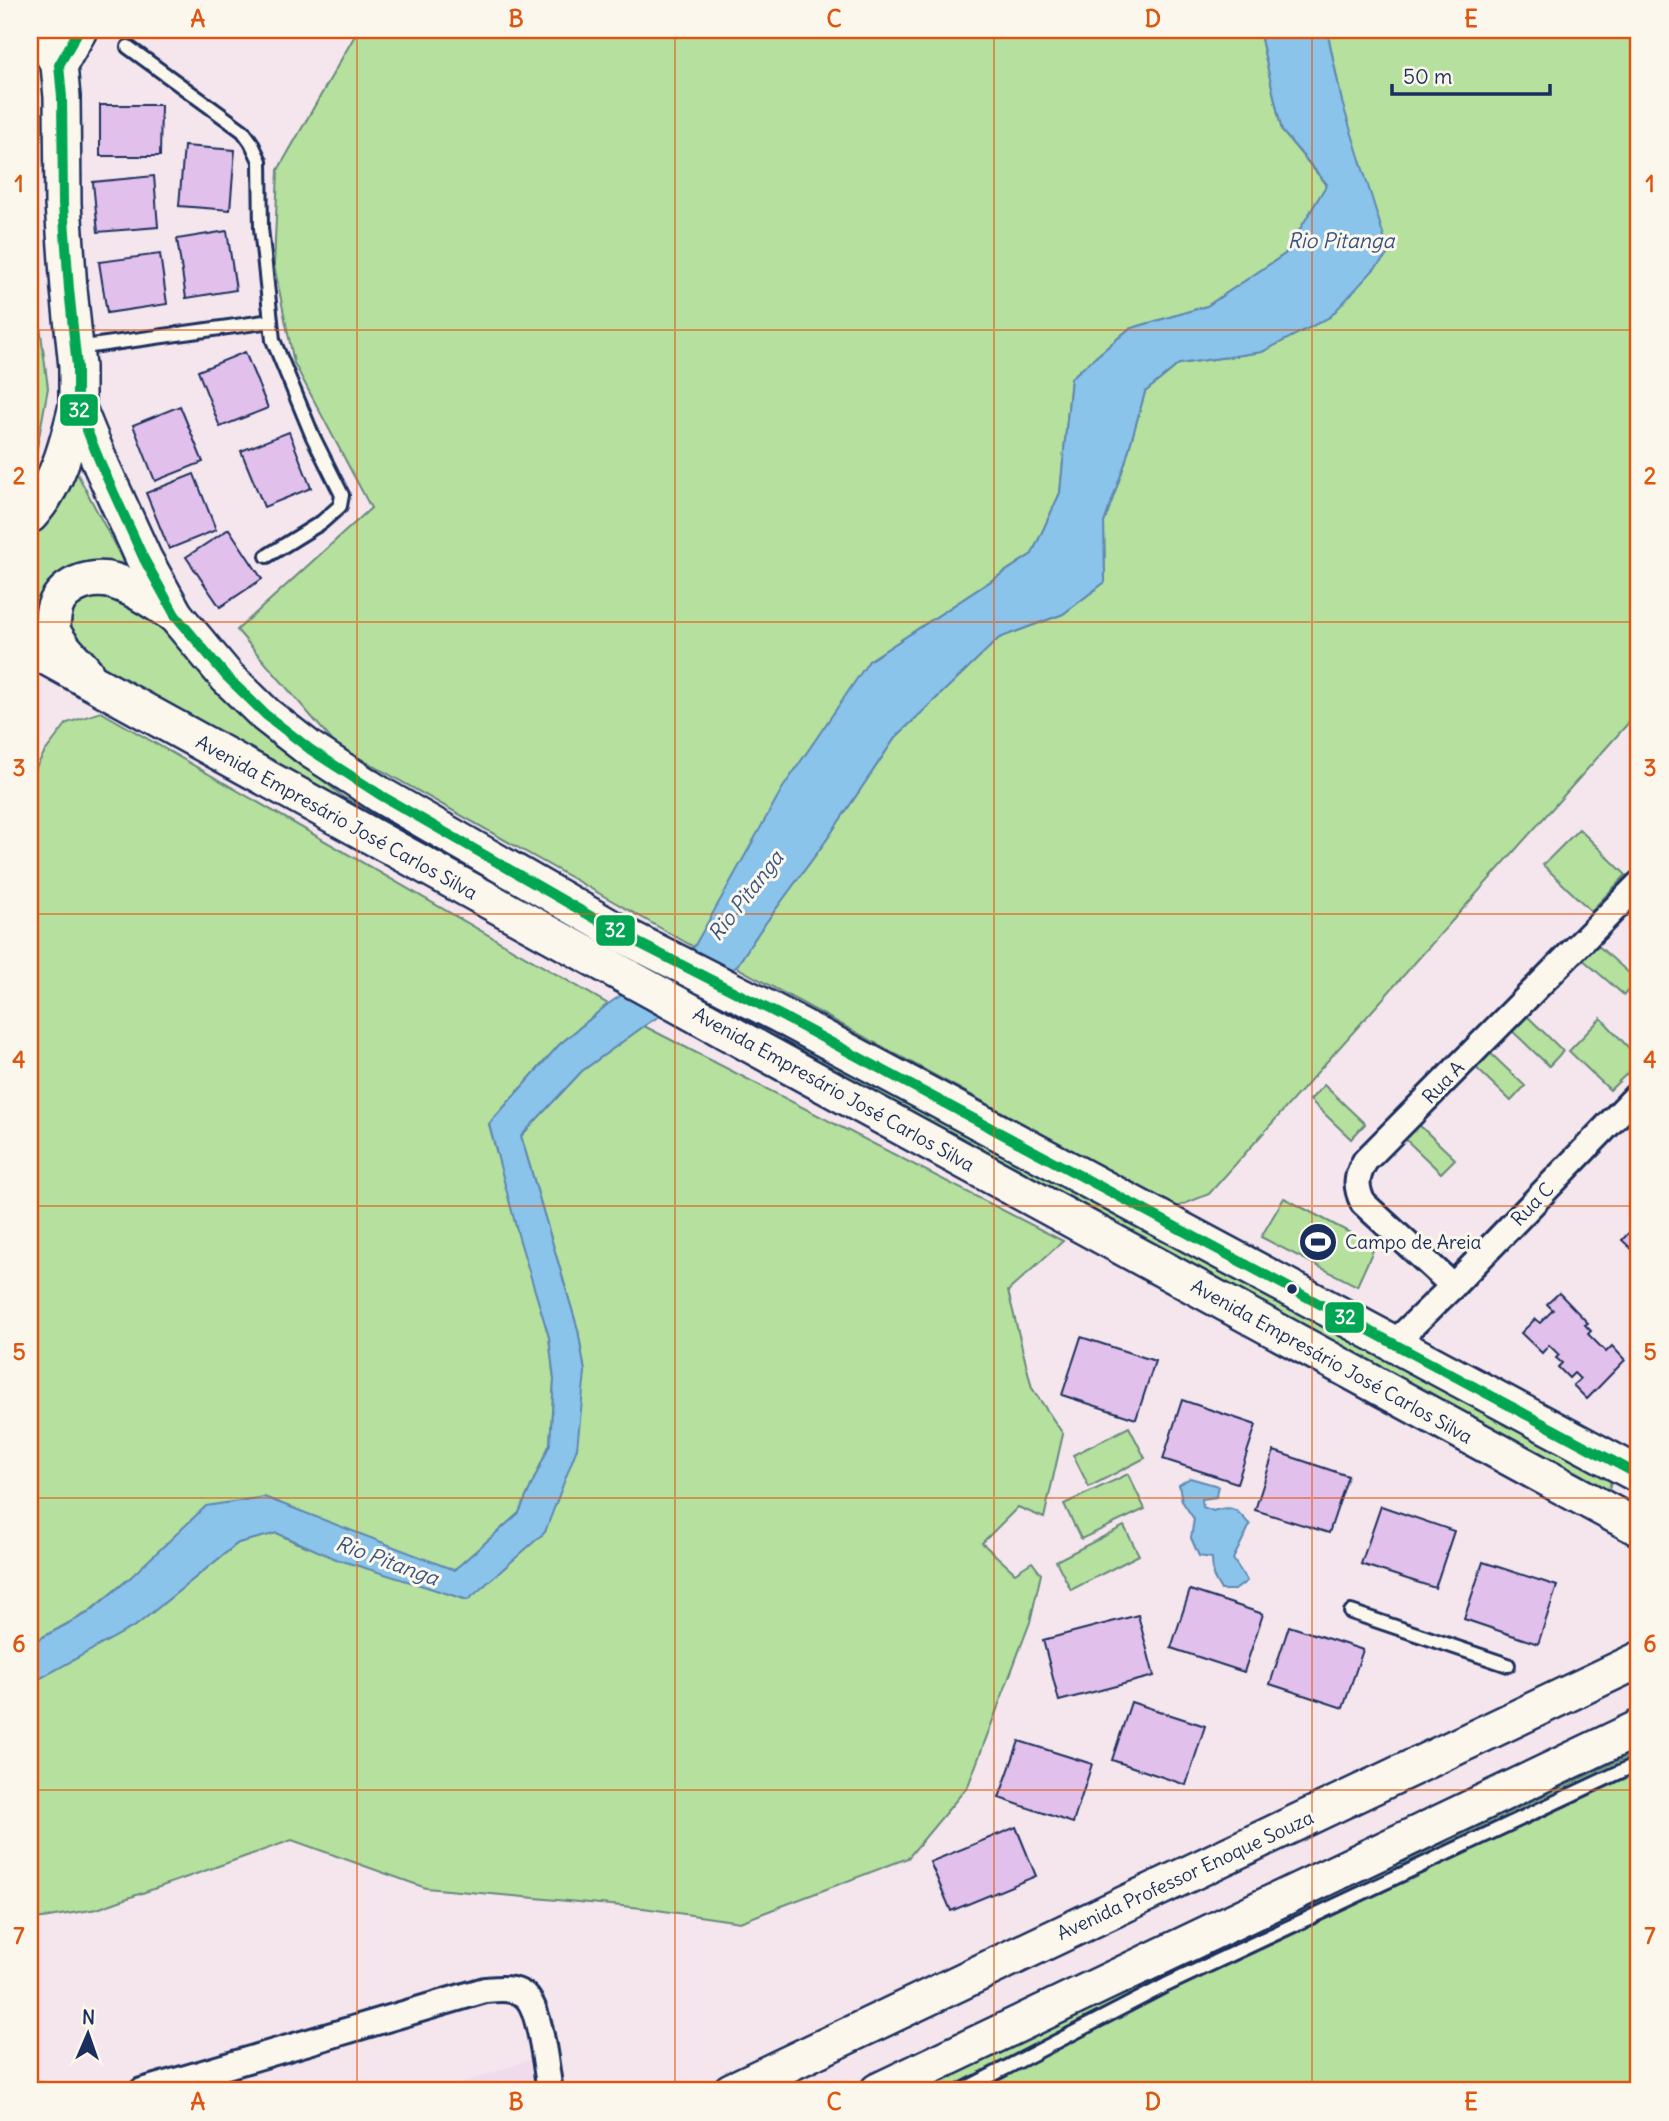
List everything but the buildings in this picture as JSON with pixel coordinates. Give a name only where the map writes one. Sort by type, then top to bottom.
[{"type":"main road","points":[[39,30],[59,65]]},
{"type":"main road","points":[[59,65],[79,30]]},
{"type":"main road","name":"Avenida Empresário José Carlos Silva","points":[[59,65],[63,204],[77,367],[77,406],[133,536],[175,615],[228,677],[266,715],[311,750],[382,796],[627,937],[778,1014],[1639,1475]]},
{"type":"main road","points":[[30,515],[48,493],[57,475],[77,406]]},
{"type":"main road","points":[[95,684],[64,649],[52,628],[53,611],[59,597],[75,584],[94,579],[113,581],[175,615]]},
{"type":"main road","name":"Avenida Empresário José Carlos Silva","points":[[30,648],[762,1051],[1639,1528]]},
{"type":"main road","name":"Avenida Professor Enoque Souza","points":[[731,2091],[1639,1660]]},
{"type":"main road","points":[[878,2091],[1639,1728]]},
{"type":"street","name":"Rua A","points":[[1453,1286],[1363,1203],[1356,1184],[1357,1175],[1366,1161],[1639,884]]},
{"type":"street","name":"Rua C","points":[[1393,1344],[1453,1286],[1639,1093]]},
{"type":"street","points":[[142,2091],[485,1990],[503,1989],[522,1994],[531,2002],[540,2032],[550,2091]]},
{"type":"lane","points":[[128,47],[243,131],[260,161],[261,228],[273,340],[313,437],[342,495],[340,506],[322,522],[267,556]]},
{"type":"lane","points":[[75,348],[271,321]]},
{"type":"lane","points":[[1352,1612],[1508,1665]]},
{"type":"lane","points":[[961,2091],[1166,1985],[1639,1763]]},
{"type":"shaded area","points":[[529,2060],[534,2091],[443,2090]]},
{"type":"green space","points":[[358,30],[1259,30],[1282,131],[1327,185],[1285,254],[1207,306],[1129,329],[1071,378],[1060,493],[1032,554],[869,661],[694,947],[335,744],[237,630],[371,508],[294,363],[274,265],[278,170]]},
{"type":"green space","points":[[1327,30],[1639,30],[1639,711],[1209,1194],[1177,1207],[736,967],[895,738],[999,638],[1063,614],[1105,582],[1104,523],[1125,463],[1145,392],[1179,364],[1262,352],[1329,317],[1342,102]]},
{"type":"green space","points":[[30,183],[32,263],[48,388],[36,453],[30,461]]},
{"type":"green space","points":[[65,450],[147,607],[255,723],[343,797],[633,957],[1612,1475],[1609,1490],[1593,1485],[30,633],[30,522]]},
{"type":"green space","points":[[101,712],[608,1004],[559,1045],[489,1124],[549,1337],[554,1380],[550,1444],[519,1513],[454,1571],[264,1497],[131,1577],[87,1613],[30,1644],[30,778],[44,753],[67,723]]},
{"type":"green space","points":[[1579,829],[1626,875],[1591,911],[1543,865]]},
{"type":"green space","points":[[1595,943],[1637,980],[1624,995],[1581,958]]},
{"type":"green space","points":[[1523,1012],[1563,1051],[1549,1066],[1508,1027]]},
{"type":"green space","points":[[1601,1018],[1639,1059],[1610,1090],[1569,1051]]},
{"type":"green space","points":[[644,1026],[1063,1241],[1008,1291],[1032,1388],[1063,1434],[1044,1518],[1018,1507],[982,1543],[1015,1573],[1032,1562],[1041,1574],[1030,1622],[968,1786],[908,1858],[740,1922],[643,1908],[426,1888],[292,1840],[97,1909],[30,1920],[30,1684],[138,1624],[238,1543],[276,1533],[297,1543],[467,1600],[545,1532],[585,1372],[578,1330],[521,1136],[582,1071]]},
{"type":"green space","points":[[1484,1047],[1525,1086],[1511,1101],[1470,1062]]},
{"type":"green space","points":[[1324,1085],[1365,1124],[1351,1139],[1310,1100]]},
{"type":"green space","points":[[1414,1120],[1455,1159],[1441,1173],[1400,1134]]},
{"type":"green space","name":"Campo de Areia","points":[[1284,1198],[1375,1246],[1357,1286],[1261,1237]]},
{"type":"green space","points":[[1129,1427],[1145,1458],[1089,1487],[1073,1455]]},
{"type":"green space","points":[[1128,1474],[1145,1509],[1081,1539],[1064,1504]]},
{"type":"green space","points":[[1124,1526],[1139,1555],[1071,1590],[1056,1561]]},
{"type":"green space","points":[[1639,1751],[1639,2091],[918,2091]]},
{"type":"water","name":"Rio Pitanga","points":[[1259,30],[1327,30],[1342,102],[1389,253],[1330,317],[1262,352],[1179,364],[1145,392],[1125,463],[1104,523],[1105,582],[1063,614],[999,638],[895,738],[736,967],[644,1026],[582,1071],[521,1136],[578,1330],[585,1372],[577,1448],[545,1532],[468,1600],[336,1559],[277,1533],[238,1543],[138,1624],[30,1684],[30,1644],[88,1613],[131,1577],[206,1506],[264,1497],[454,1570],[519,1513],[550,1444],[554,1380],[549,1337],[489,1124],[559,1045],[608,1004],[694,947],[782,789],[869,661],[1032,554],[1060,493],[1071,378],[1129,329],[1207,306],[1285,254],[1327,184],[1282,131]]},
{"type":"water","points":[[1190,1478],[1218,1486],[1216,1497],[1202,1499],[1203,1507],[1213,1511],[1230,1508],[1250,1525],[1233,1559],[1247,1581],[1235,1590],[1221,1590],[1213,1576],[1212,1558],[1199,1556],[1191,1538],[1194,1519],[1182,1501],[1179,1485]]},
{"type":"transit line","name":"32","points":[[79,30],[59,65],[63,204],[77,367],[77,406],[144,559],[175,615],[227,677],[266,715],[311,750],[382,796],[627,937],[778,1014],[1639,1475]]},
{"type":"place","name":"Campo de Areia","points":[[1318,1242]]}]
